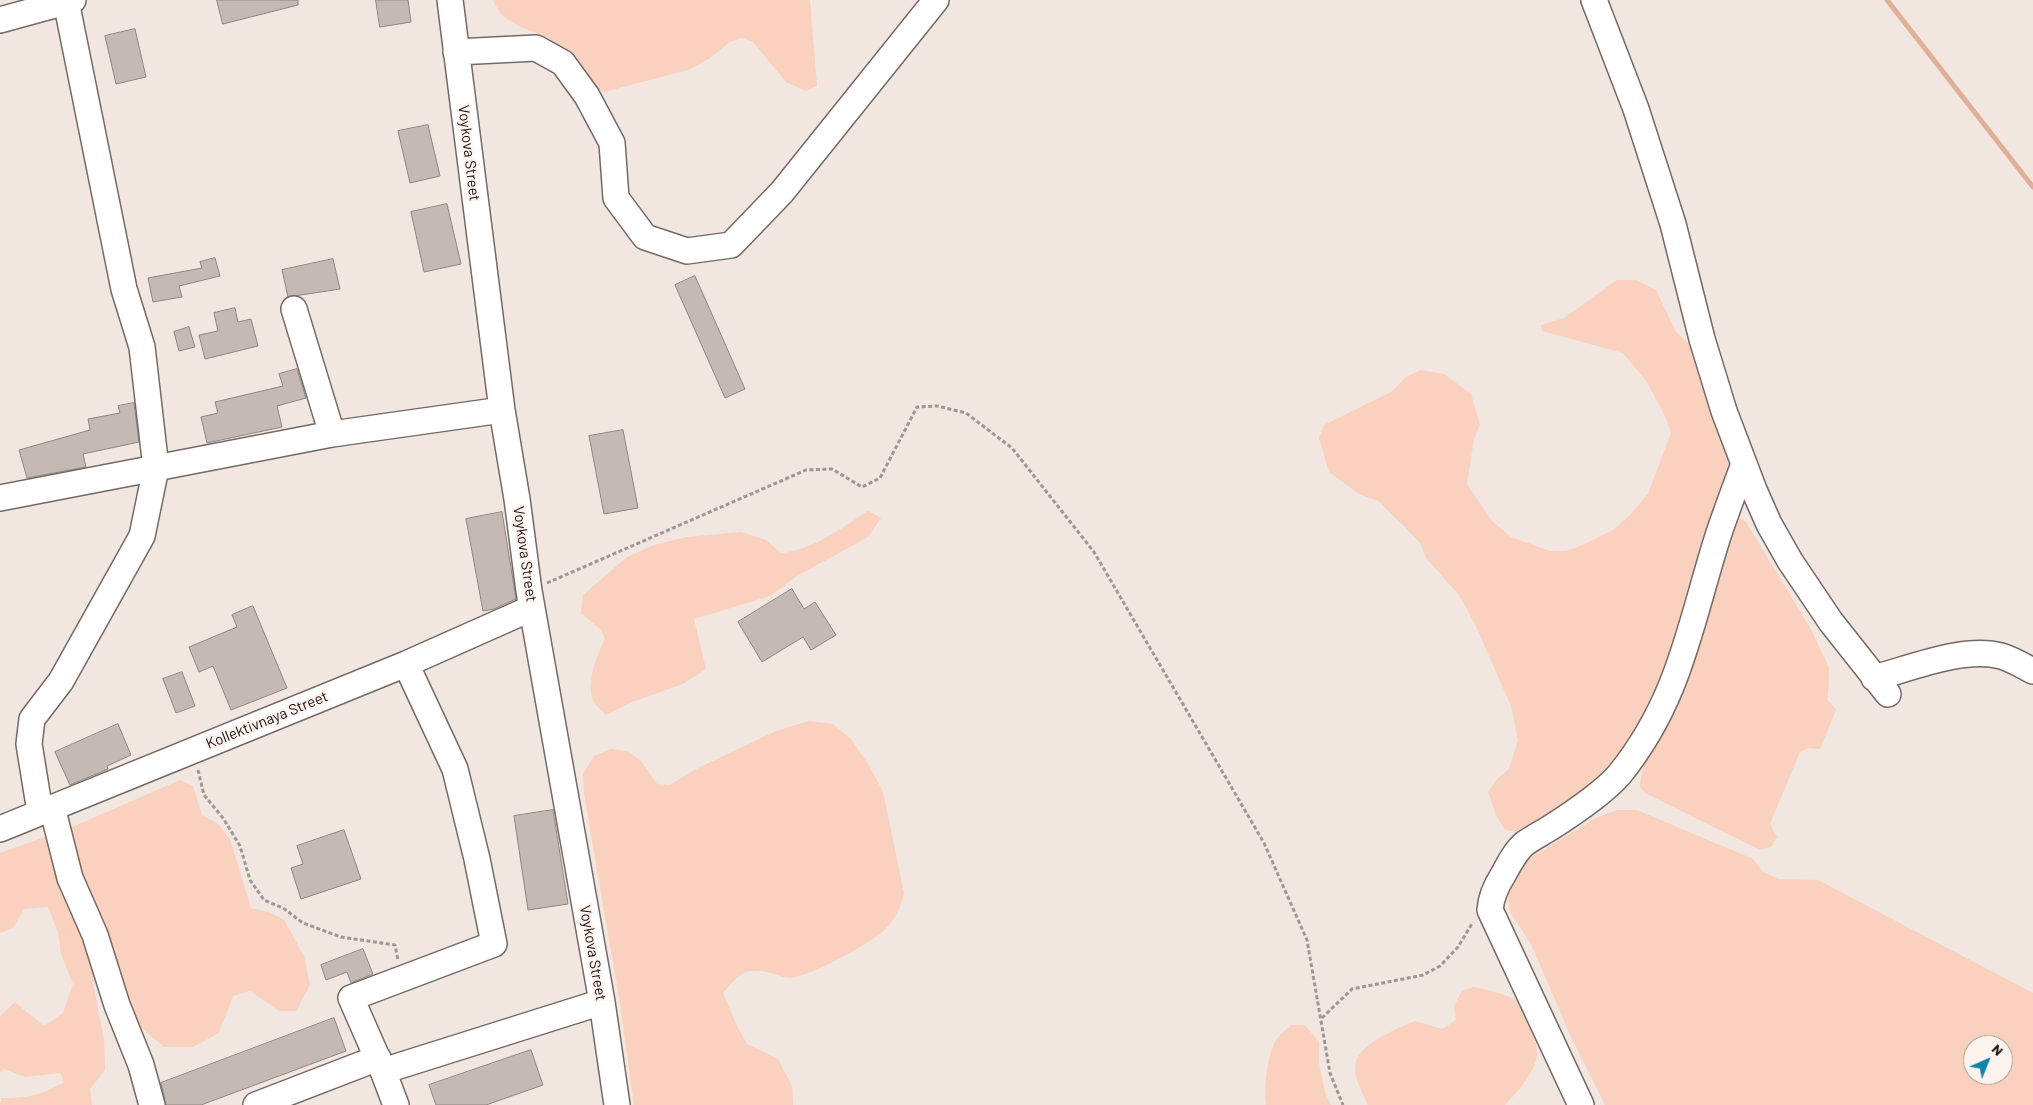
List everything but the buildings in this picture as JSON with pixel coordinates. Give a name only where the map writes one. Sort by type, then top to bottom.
[{"type":"street","name":"Voykova Street","points":[[450,0],[502,410],[518,499],[531,599],[602,1002],[617,1105]]},
{"type":"street","points":[[456,52],[536,48],[563,63],[587,96],[612,143],[616,198],[645,237],[687,250],[731,245],[782,192],[936,0]]},
{"type":"street","points":[[1594,0],[1636,109],[1673,224],[1702,339],[1724,411],[1769,524],[1790,562],[1831,622],[1881,686],[1957,655],[1979,653],[2002,656],[2033,670]]},
{"type":"street","points":[[0,20],[70,1],[124,289],[142,347],[156,468],[142,536],[60,681],[32,719],[29,744],[46,809],[70,878],[95,935],[117,1005],[141,1065],[152,1105]]},
{"type":"street","points":[[294,309],[332,434]]},
{"type":"street","points":[[0,498],[332,434],[502,410]]},
{"type":"street","points":[[1581,1105],[1490,910],[1490,903],[1495,889],[1519,850],[1592,798],[1617,777],[1640,747],[1660,714],[1674,684],[1688,643],[1718,535],[1744,464]]},
{"type":"street","name":"Kollektivnaya Street","points":[[0,829],[406,664],[531,599]]},
{"type":"street","points":[[396,1105],[381,1064],[352,998],[494,944],[477,859],[454,769],[406,664]]},
{"type":"street","points":[[256,1105],[381,1064],[602,1002]]},
{"type":"path","points":[[531,599],[806,470],[832,469],[862,487],[880,478],[917,407],[937,406],[966,414],[1012,448],[1094,552],[1264,843],[1307,940],[1330,1073],[1343,1105]]},
{"type":"path","points":[[193,750],[204,795],[223,818],[240,846],[250,880],[264,900],[283,908],[302,923],[341,937],[395,945],[402,978]]},
{"type":"path","points":[[1322,1019],[1352,989],[1423,975],[1440,966],[1458,947],[1476,916],[1490,903]]},
{"type":"shaded area","points":[[493,0],[810,0],[817,86],[806,91],[786,82],[753,42],[741,38],[730,42],[709,59],[688,70],[604,92],[583,76],[568,55],[555,43],[512,22],[498,10]]},
{"type":"shaded area","points":[[1617,280],[1636,280],[1656,290],[1676,332],[1692,347],[1730,467],[1666,689],[1606,780],[1536,823],[1516,831],[1505,830],[1496,815],[1488,792],[1497,779],[1509,769],[1518,740],[1511,706],[1475,624],[1459,595],[1426,558],[1420,543],[1405,527],[1378,501],[1359,494],[1329,472],[1319,438],[1324,425],[1391,392],[1406,377],[1421,370],[1444,374],[1471,394],[1480,425],[1474,439],[1467,484],[1492,521],[1511,537],[1550,551],[1566,551],[1613,530],[1630,515],[1648,494],[1671,433],[1666,418],[1647,382],[1623,353],[1542,331],[1541,325],[1564,318]]},
{"type":"shaded area","points":[[868,511],[881,518],[868,537],[797,576],[770,596],[694,619],[706,669],[683,684],[632,702],[606,715],[595,704],[592,697],[591,680],[595,662],[605,639],[601,630],[581,613],[583,595],[627,557],[654,545],[687,537],[741,532],[766,540],[781,553],[793,551],[816,543]]},
{"type":"shaded area","points":[[1738,517],[1746,522],[1810,628],[1829,667],[1827,699],[1836,710],[1820,749],[1808,748],[1800,752],[1770,824],[1777,837],[1771,847],[1760,850],[1645,793],[1640,787],[1644,766],[1679,698],[1725,541]]},
{"type":"shaded area","points":[[809,721],[833,724],[851,739],[870,767],[883,792],[904,893],[899,909],[890,924],[875,938],[824,966],[790,978],[762,971],[749,971],[739,976],[723,993],[747,1044],[778,1059],[792,1086],[793,1105],[634,1105],[620,1003],[584,794],[583,774],[594,756],[611,749],[627,751],[642,762],[657,784],[670,785],[698,768],[776,731]]},
{"type":"shaded area","points":[[180,780],[193,786],[202,815],[217,823],[230,839],[251,908],[269,912],[284,920],[304,956],[310,985],[296,1011],[279,1011],[250,991],[233,996],[219,1033],[193,1047],[164,1047],[137,1024],[123,979],[112,956],[91,963],[104,1040],[105,1070],[90,1089],[92,1105],[0,1105],[1,1098],[34,1095],[64,1082],[60,1073],[25,1077],[4,1069],[0,1072],[0,1016],[15,1002],[44,1026],[63,1013],[73,984],[61,954],[58,932],[48,907],[24,909],[13,928],[0,933],[0,853],[70,828]]},
{"type":"shaded area","points":[[1617,810],[1637,810],[1753,859],[1763,872],[1779,879],[1818,880],[2033,993],[2033,1105],[1605,1105],[1571,1037],[1531,944],[1510,912],[1508,894],[1520,868],[1533,856],[1596,818]]},
{"type":"shaded area","points":[[1473,987],[1511,997],[1523,1007],[1533,1035],[1537,1054],[1530,1075],[1515,1094],[1505,1105],[1368,1105],[1355,1073],[1357,1060],[1362,1052],[1379,1038],[1415,1021],[1442,1029],[1456,1020],[1454,1006],[1462,991]]},
{"type":"shaded area","points":[[1291,1025],[1305,1025],[1319,1042],[1319,1063],[1325,1092],[1331,1105],[1266,1105],[1265,1089],[1271,1053],[1278,1037]]},
{"type":"waterway","points":[[1887,0],[2033,187]]}]
